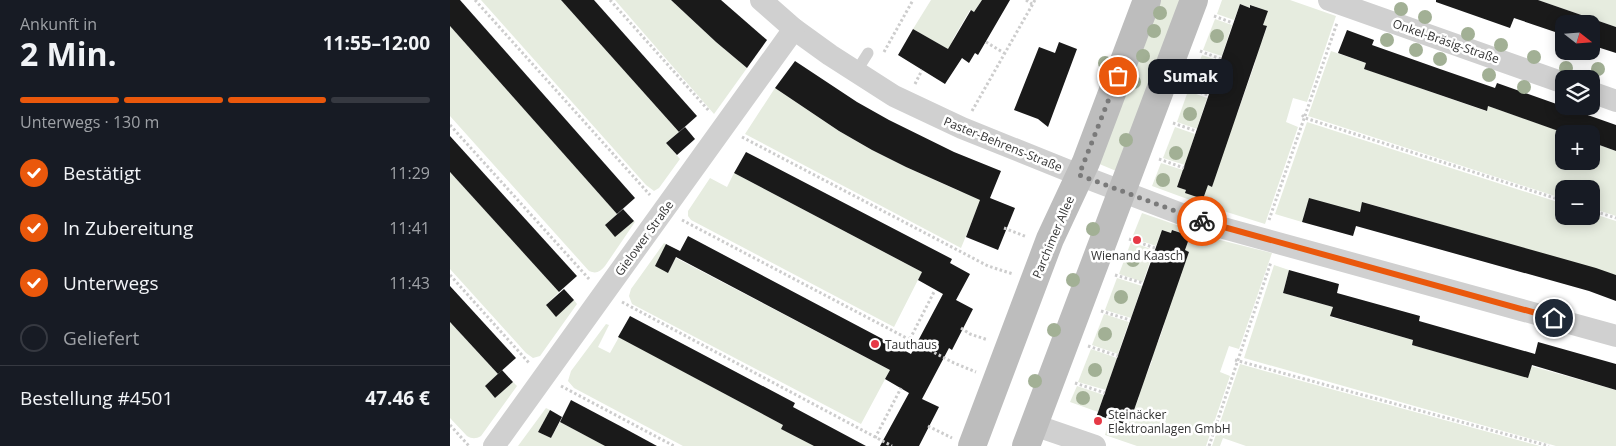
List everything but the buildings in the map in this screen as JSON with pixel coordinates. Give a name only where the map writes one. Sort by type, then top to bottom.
[{"type":"street","name":"Paster-Behrens-Straße","points":[[761,0],[794,30],[894,96],[962,128],[1079,175],[1205,223],[1616,336]]},
{"type":"street","name":"Parchimer Allee","points":[[962,442],[1079,175],[1147,0]]},
{"type":"street","name":"Onkel-Bräsig-Straße","points":[[1336,3],[1555,79]]},
{"type":"street","points":[[1096,446],[1030,435],[1122,191],[1204,8]]},
{"type":"street","name":"Gielower Straße","points":[[494,446],[794,30]]},
{"type":"street","points":[[1600,95],[1616,101]]},
{"type":"lane","points":[[856,72],[868,53]]},
{"type":"path","points":[[475,0],[664,210],[954,363],[977,372]]},
{"type":"path","points":[[610,0],[724,127],[988,266],[1013,274]]},
{"type":"path","points":[[879,60],[913,0]]},
{"type":"path","points":[[969,116],[1034,2],[1026,0]]},
{"type":"path","points":[[1209,446],[1275,251],[1265,239],[1267,225],[1304,116],[1336,3]]},
{"type":"path","points":[[1204,8],[1233,22]]},
{"type":"path","points":[[986,42],[1004,53]]},
{"type":"path","points":[[1200,51],[1221,59]]},
{"type":"path","points":[[912,89],[922,70]]},
{"type":"path","points":[[1186,88],[1208,95]]},
{"type":"path","points":[[1304,116],[1555,198]]},
{"type":"path","points":[[1173,123],[1196,132]]},
{"type":"path","points":[[450,125],[594,285],[604,293],[892,446]]},
{"type":"path","points":[[1159,159],[1184,168]]},
{"type":"path","points":[[1600,213],[1616,218]]},
{"type":"path","points":[[1004,228],[1027,237]]},
{"type":"path","points":[[1129,238],[1155,248]]},
{"type":"path","points":[[450,275],[544,377],[674,446]]},
{"type":"path","points":[[1115,275],[1143,284]]},
{"type":"path","points":[[910,339],[934,290]]},
{"type":"path","points":[[1101,311],[1130,320]]},
{"type":"path","points":[[961,328],[970,334],[988,341]]},
{"type":"path","points":[[1088,346],[1118,356]]},
{"type":"path","points":[[1237,360],[1549,446]]},
{"type":"path","points":[[1074,382],[1105,393]]},
{"type":"path","points":[[875,438],[901,388]]},
{"type":"path","points":[[450,425],[469,446]]},
{"type":"path","points":[[928,426],[962,442]]},
{"type":"shaded area","points":[[481,0],[561,0],[679,132],[666,143],[680,159],[659,188],[654,191],[646,185]]},
{"type":"shaded area","points":[[615,0],[671,0],[747,68],[714,114]]},
{"type":"shaded area","points":[[931,0],[982,0],[974,12],[970,10],[953,39],[951,51],[913,29]]},
{"type":"shaded area","points":[[1159,0],[1186,0],[1121,173],[1097,163]]},
{"type":"shaded area","points":[[1222,0],[1290,0],[1336,16],[1307,102],[1293,98],[1286,122],[1298,127],[1265,224],[1152,186],[1161,163],[1183,170],[1177,187],[1186,190],[1208,185],[1212,187],[1232,113],[1237,114],[1255,63],[1258,40],[1262,41],[1267,27],[1263,25],[1267,11],[1251,5],[1250,8],[1240,4],[1234,20],[1217,14]]},
{"type":"shaded area","points":[[1538,0],[1616,0],[1616,27],[1600,21],[1600,15],[1581,15]]},
{"type":"shaded area","points":[[1215,19],[1232,25],[1222,56],[1203,50]]},
{"type":"shaded area","points":[[450,26],[617,214],[605,225],[615,236],[635,222],[600,271],[589,271],[450,116]]},
{"type":"shaded area","points":[[1331,51],[1366,63],[1365,69],[1486,111],[1488,106],[1555,129],[1555,170],[1600,170],[1600,145],[1616,151],[1616,216],[1600,211],[1600,180],[1555,180],[1555,196],[1308,116]]},
{"type":"shaded area","points":[[1202,55],[1220,61],[1210,93],[1190,86]]},
{"type":"shaded area","points":[[775,88],[839,131],[872,150],[959,191],[983,195],[961,248],[745,134]]},
{"type":"shaded area","points":[[1188,91],[1207,98],[1197,129],[1177,122]]},
{"type":"shaded area","points":[[1307,122],[1555,201],[1555,225],[1600,225],[1600,216],[1616,221],[1616,275],[1363,202],[1359,212],[1307,205],[1302,222],[1275,214]]},
{"type":"shaded area","points":[[1175,127],[1195,134],[1185,165],[1163,158]]},
{"type":"shaded area","points":[[450,172],[559,292],[546,305],[556,316],[574,300],[577,304],[540,356],[533,358],[526,353],[450,269]]},
{"type":"shaded area","points":[[734,173],[922,272],[894,327],[691,220],[688,216],[688,211],[710,178],[727,187]]},
{"type":"shaded area","points":[[1142,213],[1220,240],[1272,253],[1239,349],[1229,346],[1220,372],[1230,376],[1206,446],[1137,446],[1105,435],[1110,419],[1124,424],[1129,411],[1133,412],[1139,397],[1134,395],[1141,374],[1146,376],[1152,361],[1147,359],[1159,340],[1164,325],[1160,323],[1173,295],[1180,265],[1184,266],[1189,252],[1185,250],[1190,236],[1173,230],[1171,233],[1162,230],[1156,246],[1132,238]]},
{"type":"shaded area","points":[[1131,242],[1154,250],[1143,282],[1119,274]]},
{"type":"shaded area","points":[[664,243],[666,244],[656,266],[668,272],[676,258],[890,370],[861,424],[632,304],[629,296],[631,289]]},
{"type":"shaded area","points":[[1274,265],[1289,270],[1283,293],[1333,307],[1331,317],[1413,340],[1412,345],[1527,377],[1531,366],[1616,390],[1616,446],[1556,446],[1244,358]]},
{"type":"shaded area","points":[[1117,278],[1142,286],[1131,318],[1105,310]]},
{"type":"shaded area","points":[[1104,314],[1129,322],[1118,354],[1092,345]]},
{"type":"shaded area","points":[[450,322],[498,374],[485,386],[495,398],[513,382],[517,386],[481,436],[476,438],[467,436],[450,418]]},
{"type":"shaded area","points":[[606,324],[609,325],[598,347],[610,353],[619,337],[783,425],[782,429],[814,446],[683,446],[574,388],[568,381],[571,371]]},
{"type":"shaded area","points":[[1091,349],[1117,358],[1106,390],[1078,382]]},
{"type":"shaded area","points":[[1240,364],[1540,446],[1246,446],[1223,438],[1220,446],[1212,446]]},
{"type":"shaded area","points":[[1077,386],[1104,395],[1098,412],[1070,402]]},
{"type":"shaded area","points":[[546,408],[550,410],[538,432],[551,438],[560,422],[605,446],[518,446]]},
{"type":"way so far","points":[[1118,76],[1086,162],[1079,175],[1202,221]]},
{"type":"place","name":"Sumak","points":[[1118,76]]},
{"type":"place","name":"Wienand Kaasch","points":[[1137,240]]},
{"type":"place","name":"Tauthaus","points":[[875,344]]},
{"type":"place","name":"Steinäcker Elektroanlagen GmbH","points":[[1098,421]]},
{"type":"route","points":[[1202,221],[1554,318]]}]
